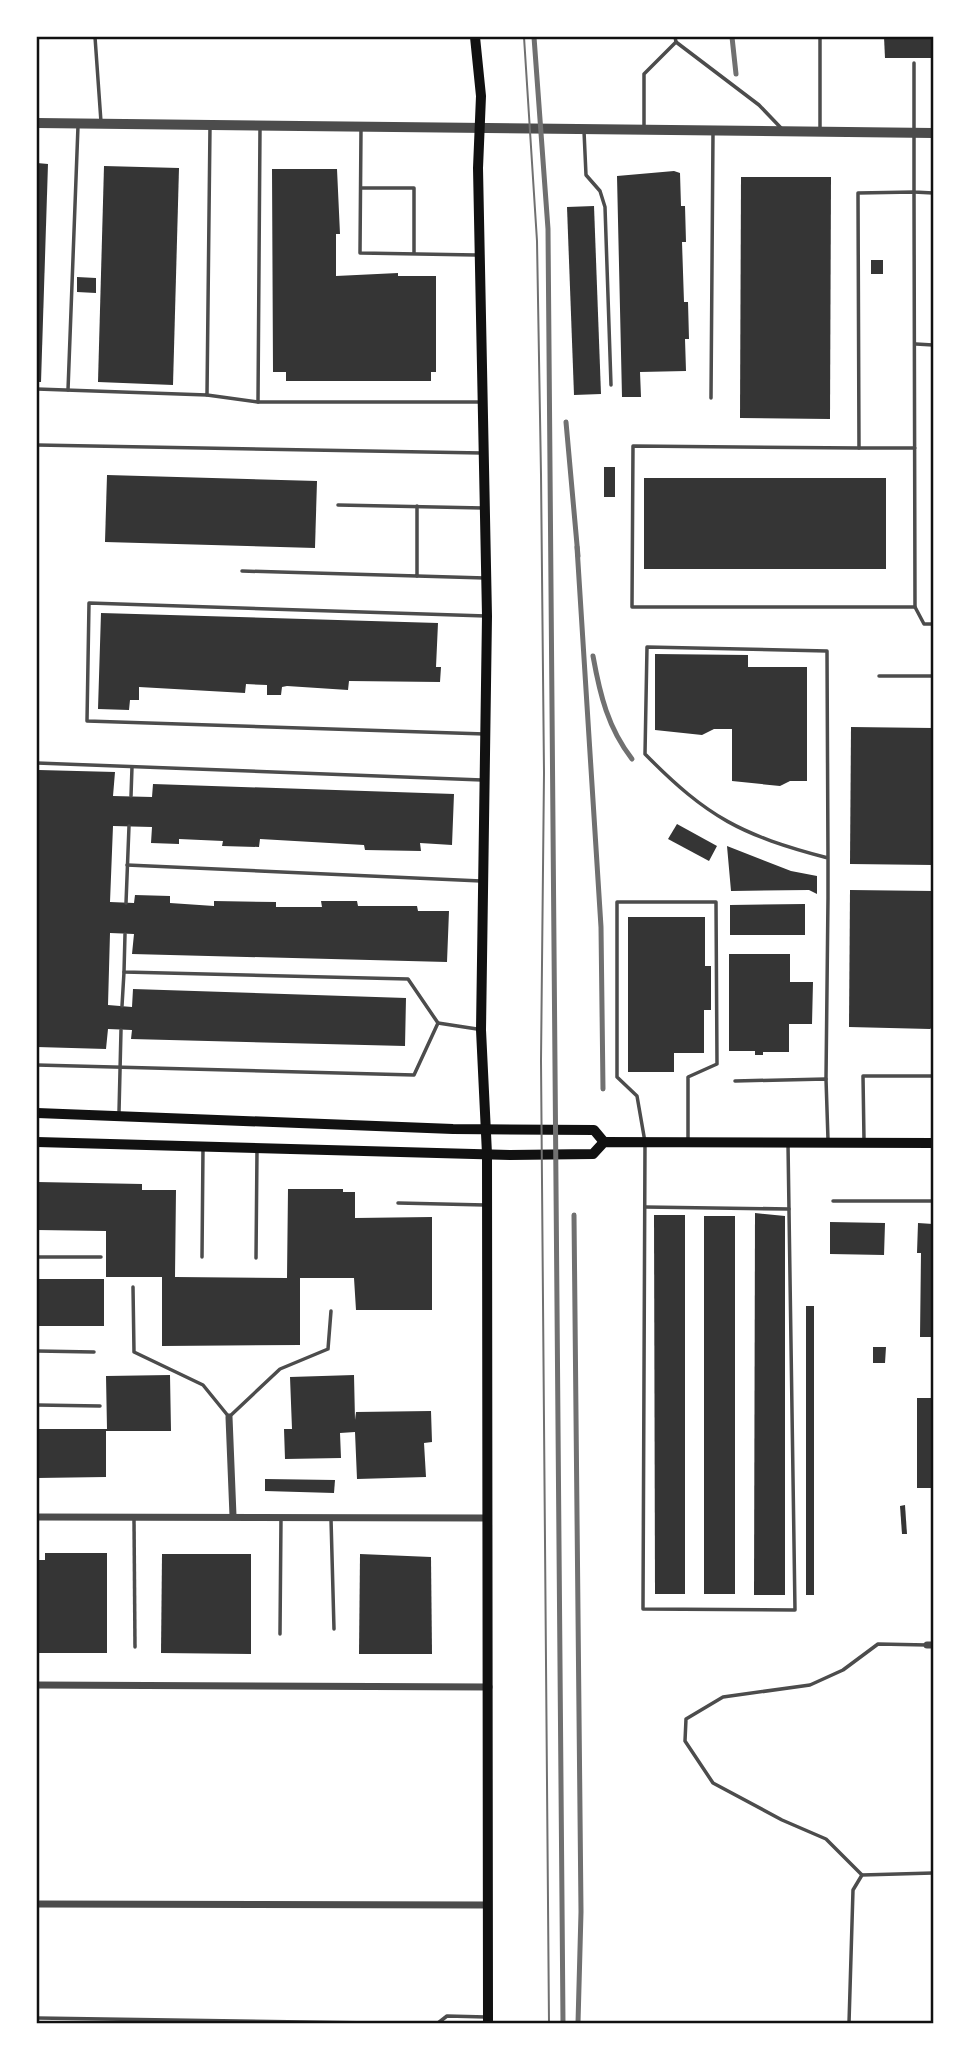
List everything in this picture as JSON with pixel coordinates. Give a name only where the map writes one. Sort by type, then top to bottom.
[{"type":"main road","points":[[475,37],[480,128],[487,616],[481,1030],[487,1130],[488,2020]]},
{"type":"main road","points":[[37,1113],[487,1130],[594,1130],[604,1142]]},
{"type":"main road","points":[[37,1142],[487,1154],[593,1154],[604,1142],[933,1143]]},
{"type":"street","points":[[37,123],[933,133]]},
{"type":"street","points":[[229,1418],[233,1516]]},
{"type":"street","points":[[37,1517],[488,1518]]},
{"type":"street","points":[[37,1685],[489,1686]]},
{"type":"street","points":[[37,1904],[487,1905]]},
{"type":"lane","points":[[95,37],[101,124]]},
{"type":"lane","points":[[820,37],[820,132]]},
{"type":"lane","points":[[643,130],[643,74],[675,39],[759,105],[784,131]]},
{"type":"lane","points":[[914,64],[915,607],[925,624],[933,624]]},
{"type":"lane","points":[[68,390],[78,124]]},
{"type":"lane","points":[[206,395],[210,125]]},
{"type":"lane","points":[[258,402],[260,126]]},
{"type":"lane","points":[[361,127],[360,253],[480,255]]},
{"type":"lane","points":[[584,129],[586,174],[600,191],[605,207],[611,385]]},
{"type":"lane","points":[[711,398],[713,131]]},
{"type":"lane","points":[[362,188],[414,188],[414,253]]},
{"type":"lane","points":[[859,448],[858,193],[933,192]]},
{"type":"lane","points":[[916,344],[933,345]]},
{"type":"lane","points":[[37,390],[206,395],[258,402],[483,402]]},
{"type":"lane","points":[[37,444],[484,453]]},
{"type":"lane","points":[[915,448],[633,446],[632,607],[915,607]]},
{"type":"lane","points":[[338,505],[485,508]]},
{"type":"lane","points":[[417,506],[417,576]]},
{"type":"lane","points":[[242,571],[486,578]]},
{"type":"lane","points":[[487,616],[89,603],[87,721],[487,734]]},
{"type":"lane","points":[[828,858],[771,843],[737,829],[682,792],[645,754],[647,648],[827,651],[828,858],[826,1079],[828,1142]]},
{"type":"lane","points":[[879,676],[933,676]]},
{"type":"lane","points":[[37,763],[486,780]]},
{"type":"lane","points":[[131,796],[132,767]]},
{"type":"lane","points":[[126,903],[129,826]]},
{"type":"lane","points":[[127,865],[485,881]]},
{"type":"lane","points":[[688,1141],[688,1077],[717,1064],[716,902],[617,902],[617,1077],[638,1096],[645,1142],[643,1609],[795,1610],[788,1142]]},
{"type":"lane","points":[[122,1006],[125,934]]},
{"type":"lane","points":[[124,972],[408,979],[439,1023],[481,1030]]},
{"type":"lane","points":[[37,1065],[414,1074],[439,1023]]},
{"type":"lane","points":[[120,1115],[121,1030]]},
{"type":"lane","points":[[864,1142],[863,1076],[933,1076]]},
{"type":"lane","points":[[735,1081],[826,1079]]},
{"type":"lane","points":[[202,1257],[203,1146]]},
{"type":"lane","points":[[256,1258],[257,1148]]},
{"type":"lane","points":[[834,1201],[933,1201]]},
{"type":"lane","points":[[398,1203],[487,1205]]},
{"type":"lane","points":[[645,1207],[789,1209]]},
{"type":"lane","points":[[37,1257],[101,1257]]},
{"type":"lane","points":[[133,1287],[134,1352],[203,1384],[229,1418],[280,1369],[328,1349],[331,1311]]},
{"type":"lane","points":[[37,1351],[94,1352]]},
{"type":"lane","points":[[37,1405],[100,1406]]},
{"type":"lane","points":[[134,1516],[135,1647]]},
{"type":"lane","points":[[280,1634],[281,1516]]},
{"type":"lane","points":[[331,1517],[334,1629]]},
{"type":"lane","points":[[930,1644],[878,1644],[844,1670],[810,1685],[723,1697],[685,1719],[685,1741],[713,1783],[782,1820],[826,1839],[862,1875],[933,1873]]},
{"type":"lane","points":[[849,2023],[853,1890],[862,1875]]},
{"type":"lane","points":[[438,2023],[447,2016],[488,2020]]},
{"type":"lane","points":[[37,2018],[373,2023]]},
{"type":"building","points":[[884,37],[933,37],[933,58],[885,58]]},
{"type":"building","points":[[37,163],[48,164],[41,382],[37,382]]},
{"type":"building","points":[[104,166],[179,168],[173,385],[98,382]]},
{"type":"building","points":[[272,169],[337,169],[340,234],[336,234],[336,276],[398,273],[398,276],[436,276],[436,372],[431,372],[431,381],[286,381],[286,372],[273,372]]},
{"type":"building","points":[[674,171],[680,173],[681,206],[685,206],[686,242],[682,242],[684,302],[688,302],[686,371],[640,372],[641,397],[622,397],[617,176]]},
{"type":"building","points":[[741,177],[831,177],[830,419],[740,418]]},
{"type":"building","points":[[594,206],[601,394],[574,395],[567,207]]},
{"type":"building","points":[[871,260],[883,260],[883,274],[871,274]]},
{"type":"building","points":[[77,277],[96,278],[96,293],[77,292]]},
{"type":"building","points":[[604,467],[615,467],[615,497],[604,497]]},
{"type":"building","points":[[107,475],[317,481],[315,548],[105,542]]},
{"type":"building","points":[[644,478],[886,478],[886,569],[644,569]]},
{"type":"building","points":[[101,613],[438,623],[436,667],[441,667],[440,682],[349,681],[348,690],[287,686],[282,687],[281,695],[267,695],[267,685],[246,684],[245,693],[139,687],[139,700],[130,700],[129,710],[98,709]]},
{"type":"building","points":[[655,654],[748,655],[748,667],[807,667],[807,781],[790,781],[780,786],[732,781],[732,729],[714,729],[702,735],[655,730]]},
{"type":"building","points":[[851,727],[933,728],[933,865],[850,864]]},
{"type":"building","points":[[39,770],[115,772],[113,796],[152,797],[153,784],[454,794],[452,845],[420,843],[421,851],[365,850],[364,845],[260,839],[259,847],[222,846],[223,841],[179,839],[179,844],[151,843],[152,827],[113,826],[110,902],[134,903],[135,895],[170,896],[170,903],[214,906],[214,901],[276,902],[276,907],[322,907],[321,901],[357,901],[358,906],[417,906],[418,911],[449,911],[447,962],[132,954],[134,934],[110,933],[108,1005],[132,1007],[133,989],[406,998],[405,1046],[131,1039],[132,1030],[108,1029],[106,1049],[37,1047]]},
{"type":"building","points":[[677,824],[717,846],[709,861],[668,839]]},
{"type":"building","points":[[727,846],[791,871],[817,876],[817,894],[809,890],[731,891]]},
{"type":"building","points":[[850,890],[933,891],[933,1027],[930,1029],[849,1027]]},
{"type":"building","points":[[805,904],[805,935],[730,935],[730,905]]},
{"type":"building","points":[[628,917],[705,917],[705,966],[711,966],[711,1010],[704,1010],[704,1053],[674,1053],[674,1072],[628,1072]]},
{"type":"building","points":[[729,954],[790,954],[790,982],[813,982],[812,1024],[789,1024],[789,1052],[763,1052],[763,1055],[755,1055],[755,1051],[729,1051]]},
{"type":"building","points":[[37,1182],[142,1184],[142,1190],[176,1190],[175,1277],[287,1278],[288,1189],[343,1189],[343,1192],[355,1192],[355,1218],[432,1217],[432,1310],[356,1310],[354,1278],[300,1278],[300,1345],[162,1346],[162,1277],[106,1277],[106,1231],[37,1230]]},
{"type":"building","points":[[755,1213],[785,1216],[785,1595],[754,1595]]},
{"type":"building","points":[[654,1215],[685,1215],[685,1594],[655,1594]]},
{"type":"building","points":[[704,1216],[735,1216],[735,1594],[704,1594]]},
{"type":"building","points":[[830,1222],[885,1223],[884,1255],[830,1254]]},
{"type":"building","points":[[918,1223],[933,1224],[933,1337],[920,1337],[921,1253],[917,1253]]},
{"type":"building","points":[[37,1279],[104,1279],[104,1326],[37,1326]]},
{"type":"building","points":[[806,1306],[814,1306],[814,1595],[806,1595]]},
{"type":"building","points":[[873,1347],[886,1347],[885,1363],[873,1363]]},
{"type":"building","points":[[170,1375],[171,1431],[106,1431],[106,1477],[37,1478],[37,1429],[107,1429],[106,1376]]},
{"type":"building","points":[[354,1375],[355,1420],[356,1412],[431,1411],[432,1442],[424,1443],[426,1477],[357,1479],[355,1432],[340,1433],[341,1458],[285,1459],[284,1429],[292,1429],[290,1377]]},
{"type":"building","points":[[917,1398],[933,1398],[933,1488],[917,1488]]},
{"type":"building","points":[[265,1479],[335,1480],[334,1493],[265,1491]]},
{"type":"building","points":[[905,1505],[907,1534],[902,1534],[900,1506]]},
{"type":"building","points":[[45,1553],[107,1553],[107,1653],[37,1653],[37,1560],[45,1560]]},
{"type":"building","points":[[162,1554],[251,1554],[251,1654],[161,1653]]},
{"type":"building","points":[[360,1554],[431,1557],[432,1654],[359,1654]]},
{"type":"tram line","points":[[524,37],[537,241],[541,474],[544,773],[541,1061],[549,2023]]},
{"type":"railway","points":[[534,37],[548,229],[563,2023]]},
{"type":"railway","points":[[732,37],[736,74]]},
{"type":"railway","points":[[566,422],[578,556]]},
{"type":"railway","points":[[577,547],[601,927],[603,1089]]},
{"type":"railway","points":[[593,656],[606,711],[632,759]]},
{"type":"railway","points":[[574,1215],[581,1912],[578,2023]]}]
